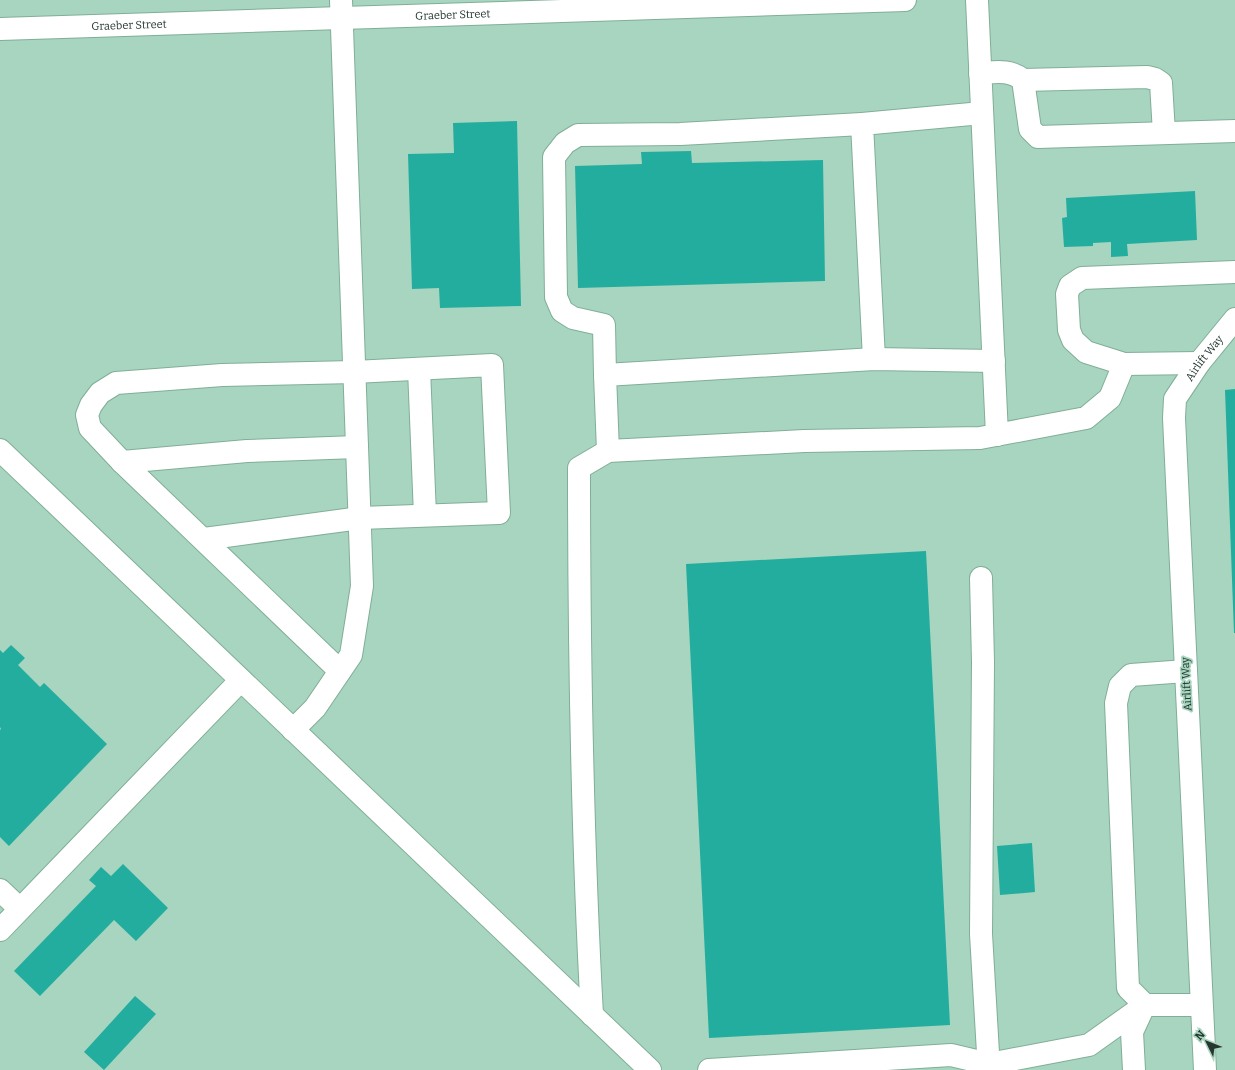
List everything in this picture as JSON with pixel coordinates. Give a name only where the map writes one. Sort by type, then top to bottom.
[{"type":"street","name":"Graeber Street","points":[[0,29],[341,9],[905,0]]},
{"type":"street","points":[[977,0],[997,435]]},
{"type":"street","points":[[293,730],[315,708],[351,655],[362,586],[341,9]]},
{"type":"street","points":[[980,73],[1009,72],[1016,74],[1023,80],[1030,129],[1038,137],[1235,131]]},
{"type":"street","points":[[1023,80],[1155,78],[1161,83],[1164,134]]},
{"type":"street","points":[[608,451],[604,325],[573,318],[562,311],[556,297],[554,157],[565,143],[578,135],[680,134],[862,124],[982,114]]},
{"type":"street","points":[[862,124],[874,359]]},
{"type":"street","points":[[1199,363],[1124,364],[1086,352],[1073,340],[1069,330],[1067,294],[1070,286],[1082,278],[1235,272]]},
{"type":"street","name":"Airlift Way","points":[[1204,1070],[1174,418],[1175,399],[1199,363],[1235,319]]},
{"type":"street","points":[[605,375],[874,359],[994,360]]},
{"type":"street","points":[[592,1015],[588,936],[579,636],[579,468],[608,451],[797,441],[980,438],[997,435],[1086,418],[1110,398],[1124,364]]},
{"type":"street","points":[[204,539],[360,518],[500,513],[492,365],[354,372],[222,375],[116,383],[100,393],[91,405],[87,416],[90,428],[122,462],[340,671]]},
{"type":"street","points":[[418,369],[425,515]]},
{"type":"street","points":[[122,462],[247,451],[357,447]]},
{"type":"street","points":[[0,450],[650,1070]]},
{"type":"street","points":[[981,578],[983,662],[981,934],[989,1067]]},
{"type":"street","points":[[1145,1005],[1128,988],[1116,703],[1120,686],[1131,675],[1186,671]]},
{"type":"street","points":[[0,930],[241,680]]},
{"type":"street","points":[[0,890],[20,910]]},
{"type":"street","points":[[1134,1070],[1132,1032],[1145,1005]]},
{"type":"street","points":[[709,1070],[951,1055],[989,1067],[1089,1045],[1145,1005],[1201,1005]]},
{"type":"building","points":[[517,121],[521,306],[440,308],[439,288],[412,289],[408,154],[454,153],[453,123]]},
{"type":"building","points":[[691,151],[692,163],[823,160],[825,281],[578,288],[575,166],[642,164],[641,152]]},
{"type":"building","points":[[1195,191],[1197,240],[1127,244],[1128,256],[1111,257],[1111,242],[1093,243],[1093,246],[1064,247],[1062,218],[1067,217],[1066,198]]},
{"type":"building","points":[[1235,389],[1235,633],[1234,633],[1225,390]]},
{"type":"building","points":[[926,551],[950,1025],[709,1038],[686,564]]},
{"type":"building","points":[[11,645],[25,658],[18,665],[40,687],[44,683],[107,744],[9,846],[0,837],[0,650],[3,653]]},
{"type":"building","points":[[1032,843],[1035,892],[1000,895],[997,846]]},
{"type":"building","points":[[123,864],[168,908],[136,941],[114,920],[40,996],[14,971],[96,886],[89,880],[101,867],[111,876]]},
{"type":"building","points":[[135,996],[156,1014],[104,1070],[84,1052]]}]
